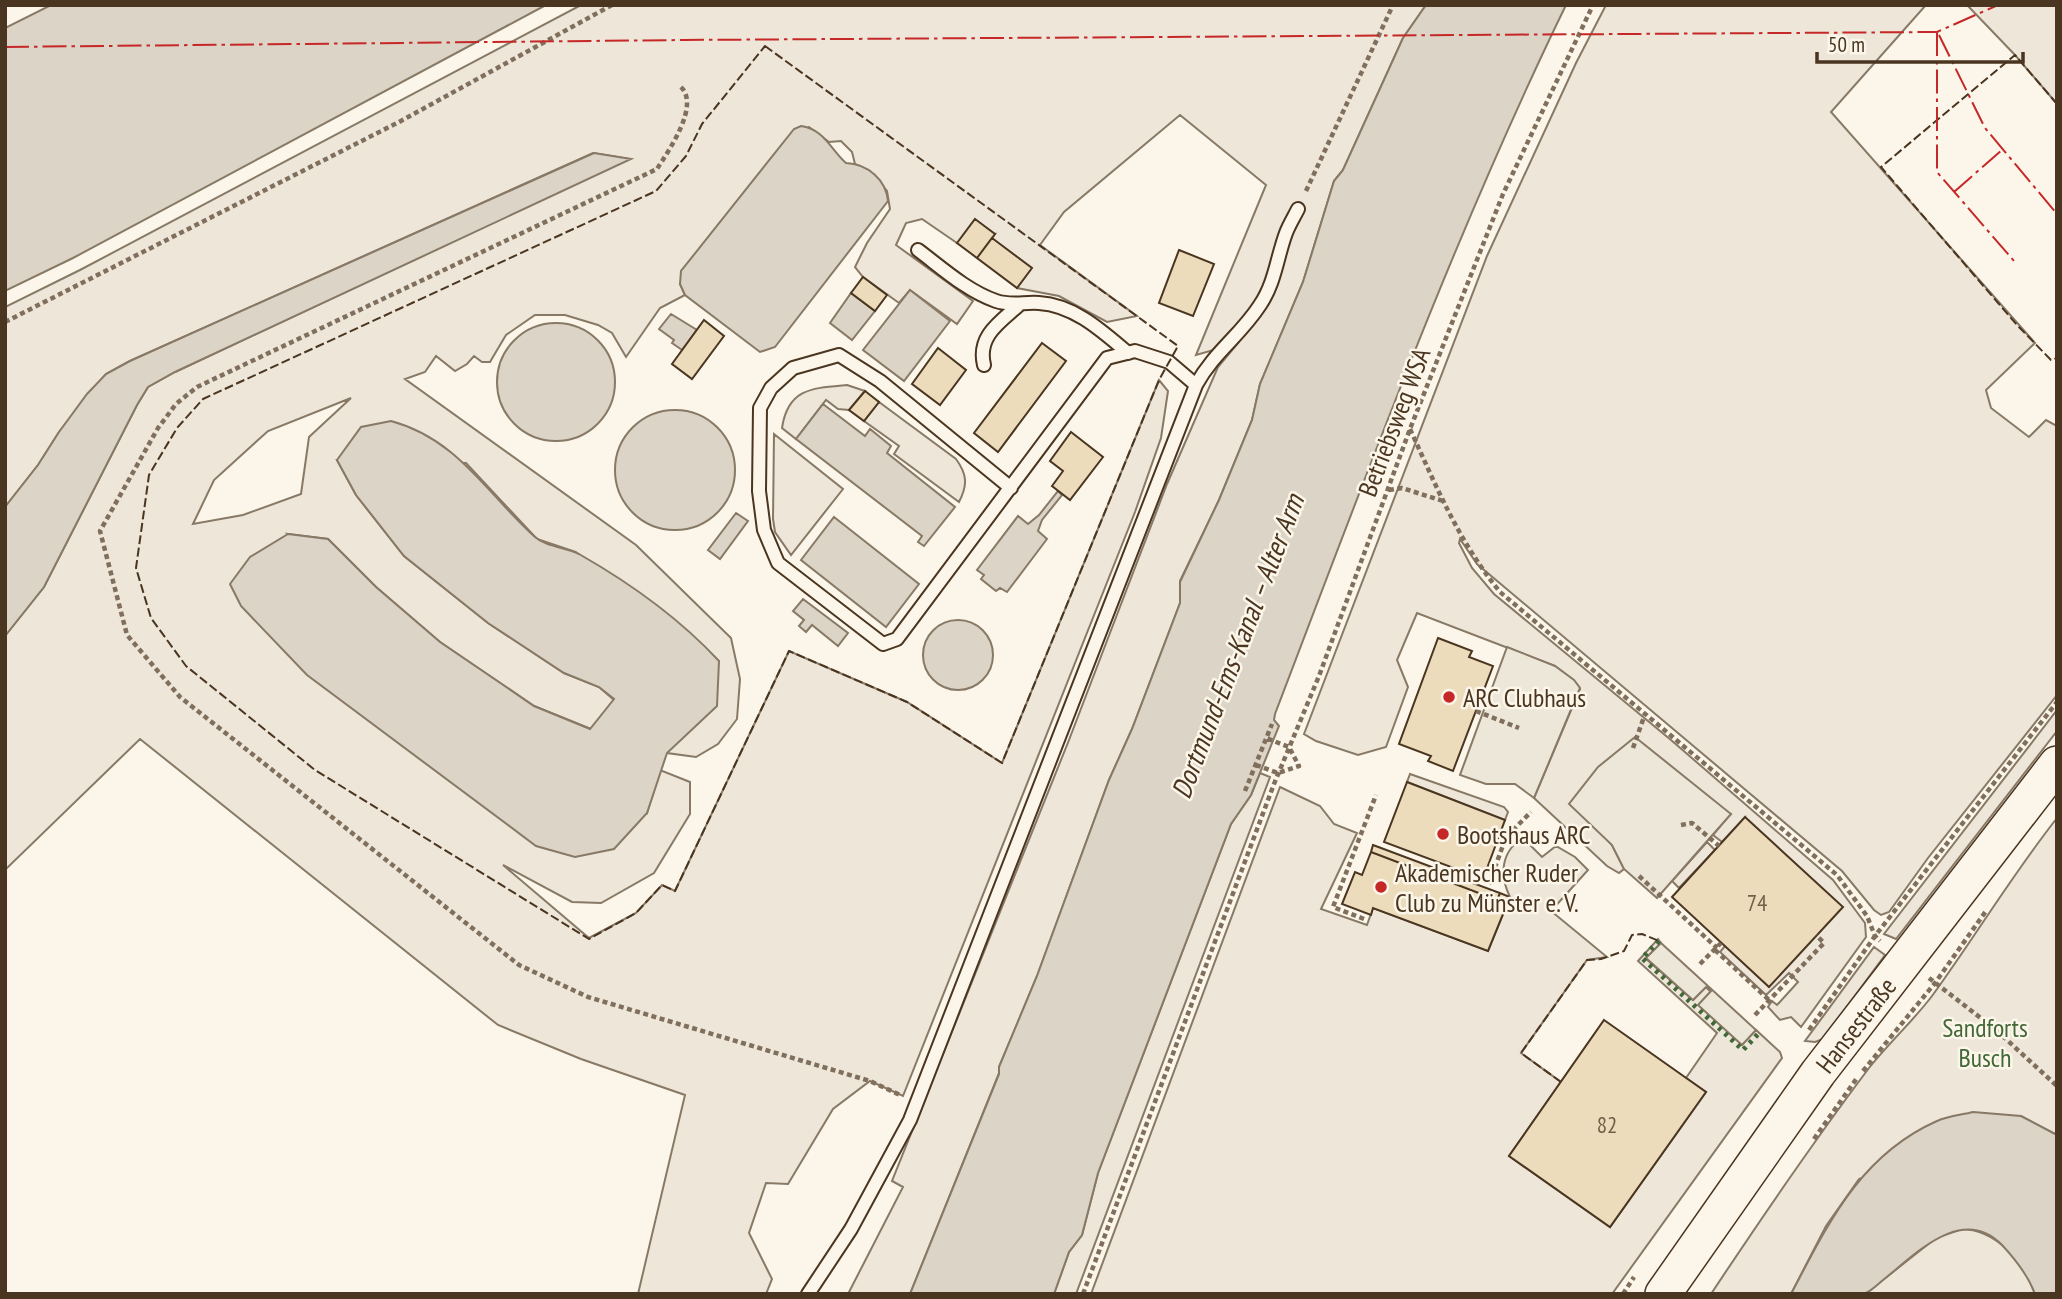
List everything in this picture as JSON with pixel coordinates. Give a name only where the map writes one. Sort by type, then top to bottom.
[{"type":"main road","name":"Hansestraße","points":[[1663,1294],[1818,1073],[2057,764]]},
{"type":"lane","points":[[808,1294],[851,1229],[910,1120],[1196,385],[1208,365],[1223,347],[1241,332],[1262,303],[1275,275],[1286,232],[1298,209]]},
{"type":"lane","points":[[918,250],[978,293],[1004,304],[1052,304],[1068,310],[1103,331],[1128,352]]},
{"type":"lane","points":[[984,365],[981,352],[989,333],[1019,305]]},
{"type":"lane","points":[[1011,488],[880,382],[839,355],[793,368],[771,388],[760,408],[759,491],[764,530],[778,564],[883,645],[897,639],[1011,488],[1108,358],[1135,351],[1169,362],[1196,385]]},
{"type":"path","points":[[5,322],[399,121],[612,5]]},
{"type":"path","points":[[1298,209],[1393,5]]},
{"type":"path","name":"Betriebsweg WSA","points":[[1083,1294],[1278,773],[1320,676],[1410,429],[1503,194],[1593,5]]},
{"type":"path","points":[[681,86],[688,102],[677,137],[657,169],[197,387],[176,404],[158,428],[100,531],[127,635],[180,697],[519,965],[587,997],[870,1081],[917,1102]]},
{"type":"path","points":[[1410,429],[1453,525],[1477,564],[1500,592],[1837,875],[1867,916],[1875,936],[2057,702]]},
{"type":"path","points":[[1388,491],[1402,488],[1443,501]]},
{"type":"path","points":[[1476,711],[1519,728]]},
{"type":"path","points":[[1633,748],[1645,714]]},
{"type":"path","points":[[1245,791],[1272,724]]},
{"type":"path","points":[[1256,765],[1278,773],[1299,766],[1289,747],[1266,738]]},
{"type":"path","points":[[1364,919],[1333,907],[1376,795]]},
{"type":"path","points":[[1489,884],[1506,838],[1531,811]]},
{"type":"path","points":[[1681,825],[1692,823],[1719,846]]},
{"type":"path","points":[[1639,876],[1769,1000]]},
{"type":"path","points":[[1806,1149],[1859,1075],[1935,983],[1989,905]]},
{"type":"path","points":[[1755,1015],[1824,943],[1816,936]]},
{"type":"path","points":[[1700,964],[1721,943]]},
{"type":"path","points":[[1905,961],[1995,1029],[2057,1086]]},
{"type":"green space","points":[[581,5],[1426,5],[1403,38],[1343,170],[1334,181],[1303,282],[1260,384],[1252,420],[1219,500],[1180,581],[1180,603],[1132,729],[1109,780],[1037,976],[910,1294],[848,1294],[903,1187],[892,1181],[1069,740],[1167,484],[1218,367],[1238,343],[1196,355],[1266,185],[1180,115],[1064,212],[1040,245],[1137,316],[1107,322],[1059,296],[1017,288],[992,238],[995,234],[957,243],[922,219],[906,223],[896,245],[973,301],[957,324],[910,290],[899,303],[863,277],[855,267],[867,243],[890,209],[887,191],[870,171],[855,164],[852,152],[841,141],[829,142],[809,127],[680,284],[685,295],[660,308],[626,357],[612,333],[598,325],[565,315],[535,315],[506,335],[490,362],[482,362],[474,356],[455,371],[436,356],[425,372],[405,379],[636,545],[731,638],[740,679],[737,719],[718,744],[696,757],[667,753],[576,552],[537,539],[466,463],[337,460],[356,495],[404,556],[488,623],[564,673],[599,687],[614,700],[591,729],[534,706],[440,642],[376,587],[328,539],[288,534],[647,813],[660,770],[690,782],[690,814],[654,873],[601,903],[572,902],[503,865],[589,938],[636,913],[662,885],[675,891],[789,651],[907,702],[1002,763],[1159,380],[1168,391],[1161,438],[1135,512],[903,1096],[870,1081],[833,1109],[788,1184],[766,1183],[749,1233],[772,1279],[766,1294],[638,1294],[685,1095],[581,1059],[498,1025],[140,739],[5,870],[5,636],[44,587],[148,387],[629,159],[593,153],[106,374],[59,432],[38,465],[5,507],[5,307]],"holes":[[[351,398],[309,437],[301,494],[243,515],[193,524],[214,480],[268,431]]]},
{"type":"green space","points":[[1606,5],[1926,5],[1831,112],[2035,343],[1986,390],[1991,408],[2029,437],[2046,420],[2057,426],[2057,695],[1928,858],[1889,912],[1881,915],[1842,871],[1477,564],[1460,539],[1459,543],[1472,568],[1494,594],[1671,740],[1833,880],[1865,923],[1866,937],[1801,1027],[1791,1017],[1780,1020],[1768,1007],[1772,1001],[1777,1005],[1798,982],[1789,973],[1766,995],[1720,952],[1725,946],[1745,818],[1722,842],[1713,835],[1730,814],[1600,831],[1612,845],[1624,869],[1619,873],[1607,866],[1534,798],[1580,689],[1555,666],[1417,613],[1397,660],[1408,687],[1386,747],[1358,755],[1316,741],[1304,734],[1487,256],[1576,63]]},
{"type":"green space","points":[[1967,5],[2057,5],[2057,104],[2015,55]]},
{"type":"green space","points":[[847,385],[865,391],[849,410],[838,409],[826,400],[796,439],[782,428],[785,415],[796,398],[813,389]]},
{"type":"green space","points":[[879,402],[956,459],[965,480],[959,502],[894,454],[899,446],[864,421]]},
{"type":"green space","points":[[774,434],[843,489],[791,555],[775,532],[773,519]]},
{"type":"green space","points":[[2057,710],[2057,731],[1896,939],[1884,934]]},
{"type":"green space","points":[[1260,773],[1270,777],[1076,1294],[1054,1294],[1069,1252],[1082,1235],[1098,1173],[1231,824],[1251,795]]},
{"type":"green space","points":[[1410,774],[1504,807],[1508,812],[1505,820],[1407,782]]},
{"type":"green space","points":[[1280,787],[1320,806],[1334,824],[1357,833],[1321,909],[1367,925],[1373,908],[1488,951],[1510,897],[1503,872],[1506,857],[1516,843],[1523,838],[1542,857],[1556,846],[1575,857],[1588,870],[1551,911],[1607,957],[1587,960],[1521,1053],[1561,1082],[1509,1156],[1610,1227],[1706,1092],[1686,1078],[1717,1033],[1638,961],[1658,939],[1661,943],[1646,959],[1693,1000],[1706,987],[1711,992],[1699,1005],[1742,1044],[1756,1030],[1780,1052],[1782,1058],[1612,1294],[1091,1294]]},
{"type":"green space","name":"Sandforts Busch","points":[[2057,818],[2057,1135],[2021,1116],[1859,1179],[1826,1226],[1791,1294],[1711,1294],[1828,1123],[1869,1068],[1932,996]]},
{"type":"green space","points":[[1707,842],[1715,850],[1679,888],[1672,881]]},
{"type":"green space","points":[[1874,947],[1885,955],[1823,1039],[1805,1041]]},
{"type":"green space","points":[[1962,1229],[1987,1235],[2008,1250],[2024,1270],[2035,1294],[1865,1294],[1936,1238]]},
{"type":"shaded area","points":[[1507,647],[1555,666],[1580,688],[1534,798],[1515,784],[1486,784],[1460,775]]},
{"type":"shaded area","points":[[1635,737],[1731,814],[1657,898],[1624,869],[1612,845],[1569,804],[1598,767]]},
{"type":"shaded area","points":[[1661,943],[1756,1030],[1742,1045],[1698,1005],[1711,991],[1706,987],[1693,1000],[1646,958]]},
{"type":"water","points":[[51,5],[546,5],[73,258],[5,291],[5,28]]},
{"type":"water","name":"Dortmund-Ems-Kanal – Alter Arm","points":[[1426,5],[1566,5],[1486,179],[1413,356],[1275,714],[1274,720],[1279,726],[1251,795],[1231,824],[1098,1173],[1082,1235],[1069,1252],[1054,1294],[910,1294],[999,1074],[999,1067],[1037,976],[1109,780],[1132,729],[1180,603],[1180,582],[1219,500],[1252,420],[1260,384],[1303,282],[1334,181],[1343,170],[1403,38]]},
{"type":"water","points":[[801,126],[816,131],[846,163],[862,166],[875,174],[884,186],[888,201],[775,347],[760,352],[685,295],[680,284],[681,271],[794,129]]},
{"type":"water","points":[[594,153],[631,159],[148,387],[44,587],[5,636],[5,507],[87,394],[106,374]]},
{"type":"water","points":[[910,290],[950,321],[904,381],[863,350]]},
{"type":"water","points":[[851,293],[875,311],[852,340],[830,323]]},
{"type":"water","points":[[671,314],[697,330],[682,350],[659,329]]},
{"type":"water","points":[[556,323],[579,328],[598,340],[610,359],[615,382],[610,405],[598,424],[579,436],[556,441],[533,436],[514,424],[502,405],[497,382],[502,359],[514,340],[533,328]]},
{"type":"water","points":[[823,404],[865,436],[870,429],[891,446],[887,453],[955,507],[924,546],[918,542],[922,536],[796,439]]},
{"type":"water","points":[[675,410],[698,415],[717,428],[730,447],[735,470],[730,493],[717,512],[698,525],[675,530],[652,525],[633,512],[620,493],[615,470],[620,447],[633,428],[652,415]]},
{"type":"water","points":[[391,421],[414,429],[453,454],[535,537],[579,554],[635,589],[671,616],[719,661],[717,706],[667,753],[647,813],[614,849],[575,857],[536,846],[307,675],[241,606],[230,584],[250,557],[288,534],[328,539],[376,587],[440,642],[534,706],[590,729],[614,699],[599,687],[564,673],[488,623],[404,556],[356,495],[337,460],[361,427]]},
{"type":"water","points":[[1058,491],[1062,495],[1042,520],[1038,531],[1047,539],[1007,592],[1000,588],[996,591],[981,579],[984,575],[977,570],[1018,516],[1028,524]]},
{"type":"water","points":[[736,513],[748,521],[720,559],[708,550]]},
{"type":"water","points":[[834,517],[919,584],[886,627],[801,560]]},
{"type":"water","points":[[803,599],[848,633],[838,646],[812,625],[806,632],[799,626],[804,620],[793,611]]},
{"type":"water","points":[[965,620],[978,626],[987,635],[991,641],[991,669],[983,680],[972,688],[951,690],[933,680],[925,669],[923,648],[933,630],[944,622]]},
{"type":"water","points":[[1973,1112],[2021,1116],[2057,1135],[2057,1294],[2035,1294],[2021,1268],[2002,1245],[1987,1234],[1971,1230],[1955,1231],[1940,1237],[1866,1293],[1791,1294],[1833,1217],[1867,1172],[1910,1135],[1941,1119]]},
{"type":"building","points":[[975,219],[995,234],[977,258],[957,243]]},
{"type":"building","points":[[992,238],[1032,268],[1017,288],[977,258]]},
{"type":"building","points":[[1179,250],[1214,264],[1193,316],[1159,303]]},
{"type":"building","points":[[863,277],[887,295],[875,311],[851,293]]},
{"type":"building","points":[[704,320],[724,336],[692,379],[672,364]]},
{"type":"building","points":[[1042,343],[1066,361],[998,452],[974,433]]},
{"type":"building","points":[[938,348],[966,370],[940,405],[912,384]]},
{"type":"building","points":[[865,391],[879,402],[864,421],[849,410]]},
{"type":"building","points":[[1071,432],[1103,457],[1070,500],[1052,486],[1063,471],[1050,461]]},
{"type":"building","name":"ARC Clubhaus","points":[[1438,638],[1472,651],[1469,657],[1493,666],[1453,771],[1428,761],[1431,756],[1399,744]]},
{"type":"building","name":"Bootshaus ARC","points":[[1407,782],[1505,820],[1483,879],[1384,842]]},
{"type":"building","points":[[1745,817],[1843,907],[1769,987],[1672,897]]},
{"type":"building","points":[[1373,845],[1453,875],[1455,870],[1461,872],[1459,878],[1500,893],[1497,900],[1371,852]]},
{"type":"building","points":[[1371,852],[1497,900],[1500,893],[1510,897],[1488,951],[1373,908],[1371,915],[1342,904],[1355,872],[1362,875]]},
{"type":"building","points":[[1604,1020],[1706,1092],[1610,1227],[1509,1156]]},
{"type":"hedge","points":[[1659,941],[1642,958],[1743,1050],[1758,1034]]},
{"type":"fence","points":[[765,46],[1178,346],[1159,380],[1002,763],[907,702],[789,651],[675,891],[662,885],[636,913],[589,939],[315,770],[186,666],[151,618],[136,568],[149,475],[177,428],[203,399],[656,191],[686,156],[702,124],[765,46]]},
{"type":"fence","points":[[2057,104],[2015,55],[1881,167],[2017,325],[2051,360],[2057,358]]},
{"type":"fence","points":[[1561,1082],[1521,1053],[1587,960],[1601,959],[1624,951],[1632,935],[1642,934],[1659,941]]},
{"type":"power","points":[[5,47],[1937,32],[1998,5]]},
{"type":"power","points":[[1937,32],[1937,172],[2014,261]]},
{"type":"power","points":[[1939,35],[1985,128],[2057,214]]},
{"type":"power","points":[[1954,192],[2003,149]]},
{"type":"place","name":"ARC Clubhaus","points":[[1449,697]]},
{"type":"place","name":"Bootshaus ARC","points":[[1443,834]]},
{"type":"place","name":"Akademischer Ruder Club zu Münster e. V.","points":[[1381,887]]}]
